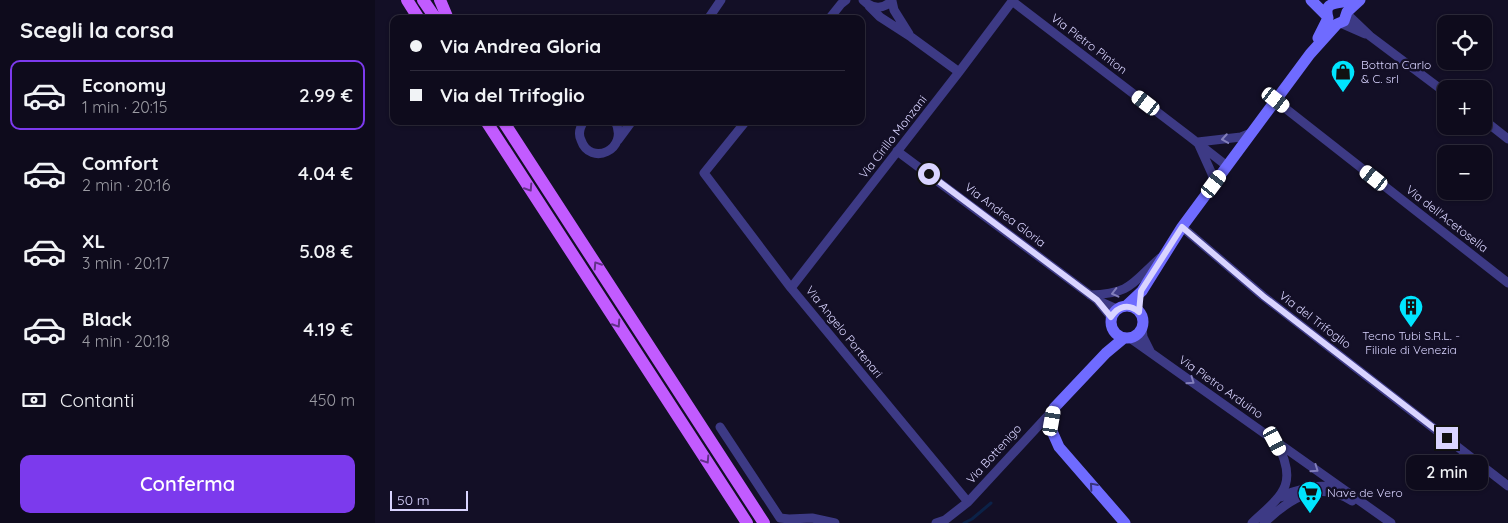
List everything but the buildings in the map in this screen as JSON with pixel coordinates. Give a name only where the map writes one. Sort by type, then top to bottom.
[{"type":"main road","points":[[407,0],[416,15]]},
{"type":"main road","points":[[423,0],[433,15]]},
{"type":"main road","points":[[440,0],[446,15]]},
{"type":"main road","points":[[489,125],[747,523]]},
{"type":"main road","points":[[506,125],[764,523]]},
{"type":"street","points":[[710,15],[721,0]]},
{"type":"street","points":[[832,15],[846,0]]},
{"type":"street","points":[[866,3],[877,8],[883,7],[892,0],[894,10],[911,37]]},
{"type":"street","points":[[1311,0],[1339,11],[1437,85]]},
{"type":"street","points":[[1142,328],[1139,332],[1127,338],[1119,336],[1113,329],[1118,311],[1141,291],[1182,227],[1310,54],[1339,11],[1360,0]]},
{"type":"street","name":"Via Cirillo Monzani","points":[[791,288],[1013,1]]},
{"type":"street","name":"Via Pietro Pinton","points":[[1013,1],[1227,166]]},
{"type":"street","points":[[866,3],[880,17],[959,72]]},
{"type":"street","name":"Via dell'Acetosella","points":[[1276,100],[1508,283]]},
{"type":"street","points":[[582,125],[579,136],[584,146],[598,154],[604,153],[615,146],[630,125]]},
{"type":"street","points":[[616,125],[619,134],[618,140]]},
{"type":"street","name":"Via Angelo Portenari","points":[[743,125],[704,173],[791,288],[968,502]]},
{"type":"street","points":[[1492,126],[1508,138]]},
{"type":"street","points":[[1214,184],[1212,174],[1202,155],[1198,142],[1241,137],[1251,133]]},
{"type":"street","name":"Via Andrea Gloria","points":[[897,150],[1093,298],[1118,311]]},
{"type":"street","name":"Via del Trifoglio","points":[[1182,227],[1247,283],[1508,486]]},
{"type":"street","points":[[1093,298],[1124,290],[1139,279],[1162,256]]},
{"type":"street","points":[[1139,312],[1141,291]]},
{"type":"street","points":[[1118,311],[1135,308],[1139,312],[1143,320],[1143,337],[1152,353]]},
{"type":"street","name":"Via Bottenigo","points":[[1106,352],[1112,338],[1113,329]]},
{"type":"street","name":"Via Bottenigo","points":[[936,523],[945,520],[968,502],[1106,352],[1127,338]]},
{"type":"street","name":"Via Pietro Arduino","points":[[1127,338],[1152,353],[1391,523]]},
{"type":"street","points":[[1054,408],[1051,429],[1059,447],[1125,523]]},
{"type":"street","points":[[721,427],[780,518],[789,520],[812,518],[835,523]]},
{"type":"street","name":"Via Pietro Arduino","points":[[1252,523],[1278,498],[1285,487],[1287,466],[1275,441]]},
{"type":"street","name":"Via Pietro Arduino","points":[[1278,498],[1307,488],[1324,485],[1339,486]]},
{"type":"street","points":[[1264,523],[1283,506],[1297,498],[1318,492],[1333,492],[1345,496],[1358,505],[1371,508]]},
{"type":"waterway","points":[[964,523],[972,519],[991,503]]},
{"type":"place","name":"Bottan Carlo & C. srl","points":[[1343,93]]},
{"type":"place","name":"Tecno Tubi S.R.L. - Filiale di Venezia","points":[[1411,328]]},
{"type":"place","name":"Nave de Vero","points":[[1310,514]]},
{"type":"route","points":[[929,174],[1097,300],[1111,317],[1117,309],[1125,306],[1135,308],[1139,312],[1141,291],[1182,227],[1263,296],[1447,438]]}]
